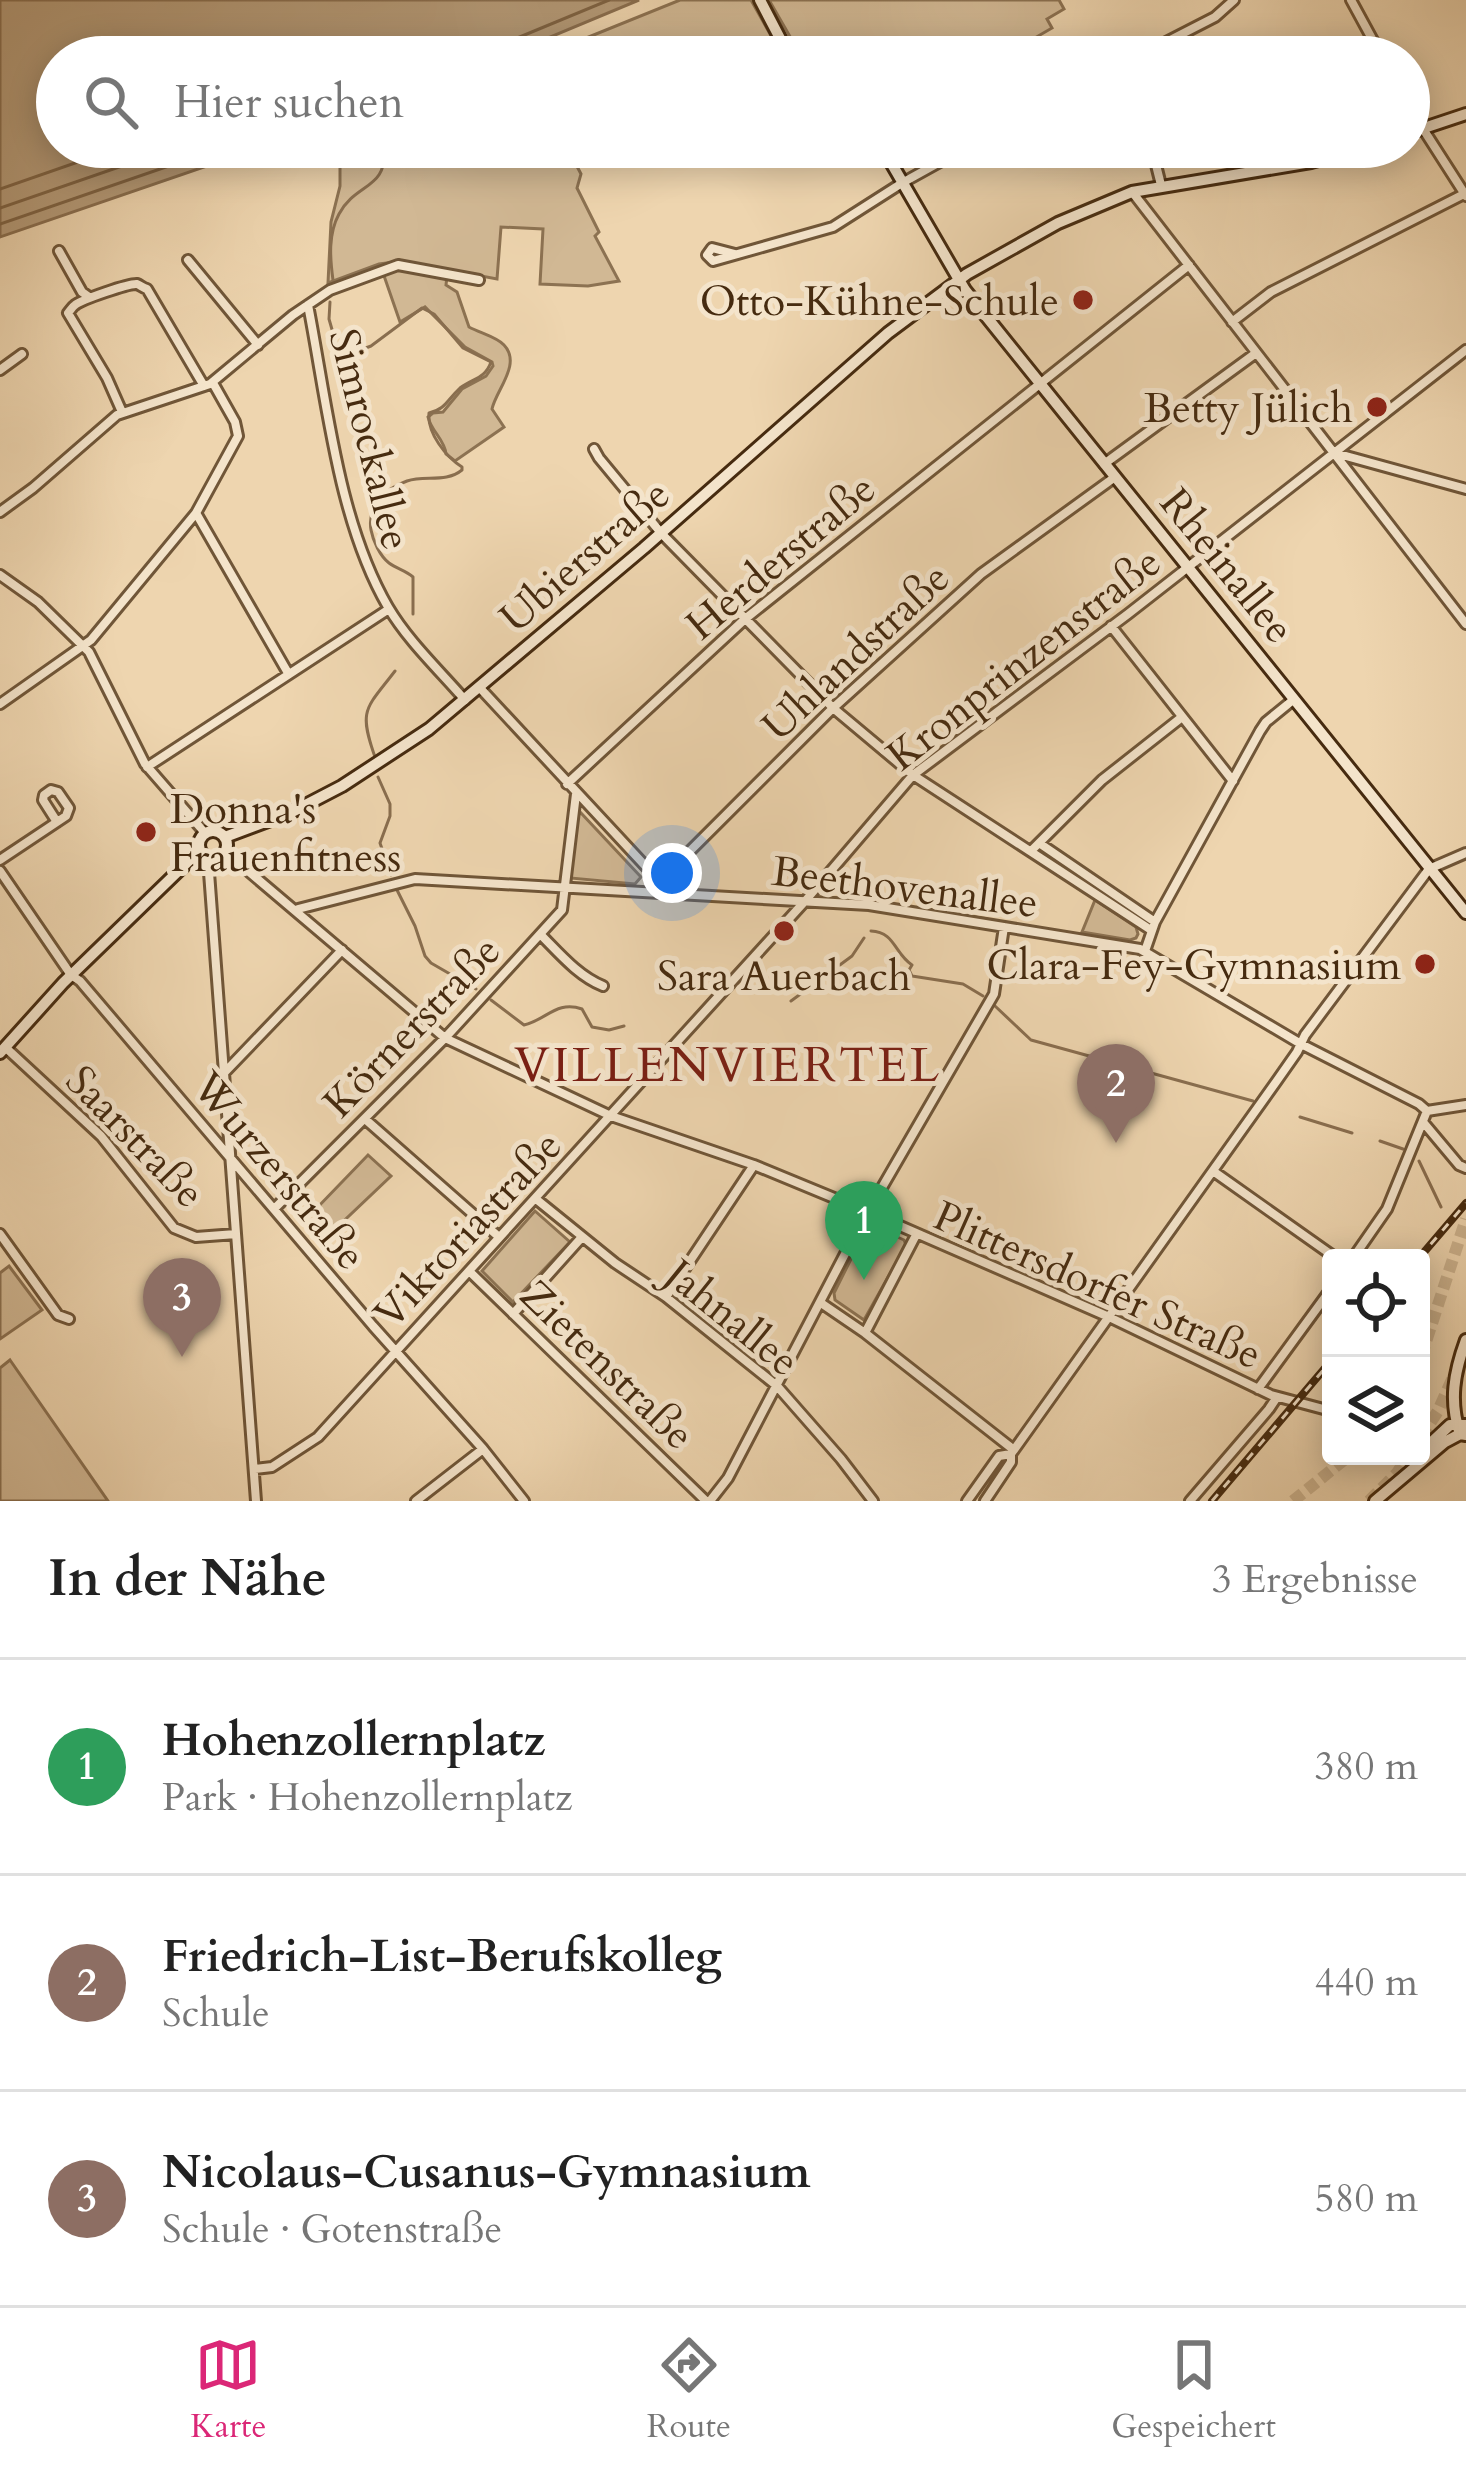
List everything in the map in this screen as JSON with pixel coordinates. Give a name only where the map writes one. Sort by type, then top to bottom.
[{"type":"main road","points":[[760,0],[779,36]]},
{"type":"main road","points":[[1430,127],[1466,115]]},
{"type":"main road","name":"Rheinallee","points":[[894,168],[958,279],[1466,913]]},
{"type":"main road","points":[[1132,192],[1272,168]]},
{"type":"main road","name":"Ubierstraße","points":[[225,837],[292,812],[399,751],[480,688],[940,292],[1058,224],[1132,192]]},
{"type":"main road","points":[[940,292],[944,255]]},
{"type":"main road","points":[[205,833],[225,837],[224,854],[217,859],[204,855],[200,841],[205,833]]},
{"type":"main road","points":[[2,1050],[71,975],[204,855]]},
{"type":"main road","points":[[1462,1429],[1453,1394],[1466,1340]]},
{"type":"main road","points":[[1430,1440],[1445,1428],[1462,1429]]},
{"type":"main road","points":[[1390,1488],[1462,1429]]},
{"type":"main road","points":[[1376,1501],[1408,1465]]},
{"type":"street","points":[[1178,36],[1215,17],[1234,0]]},
{"type":"street","points":[[1351,0],[1371,36]]},
{"type":"street","points":[[1232,322],[1271,292],[1465,195],[1430,151]]},
{"type":"street","points":[[735,254],[832,227],[930,168]]},
{"type":"street","points":[[1157,168],[1161,185]]},
{"type":"street","points":[[1132,192],[1466,624]]},
{"type":"street","points":[[59,251],[89,297]]},
{"type":"street","points":[[188,260],[258,345]]},
{"type":"street","points":[[0,512],[122,412],[208,384],[308,305],[343,284],[398,265],[479,280]]},
{"type":"street","name":"Herderstraße","points":[[567,784],[745,620],[1189,266]]},
{"type":"street","points":[[0,704],[83,646],[196,513],[238,436],[235,422],[144,287],[128,284],[89,297],[68,313],[122,412]]},
{"type":"street","name":"Simrockallee","points":[[308,305],[350,510],[373,577],[389,609],[465,700]]},
{"type":"street","name":"Kronprinzenstraße","points":[[806,900],[913,775],[1466,350]]},
{"type":"street","points":[[1104,464],[1256,353]]},
{"type":"street","points":[[0,370],[22,354]]},
{"type":"street","points":[[594,449],[661,533],[833,708],[913,775],[1031,852],[1091,884]]},
{"type":"street","points":[[1334,453],[1466,489]]},
{"type":"street","name":"Uhlandstraße","points":[[658,891],[658,877],[833,708],[993,565],[1115,477]]},
{"type":"street","points":[[196,513],[288,673]]},
{"type":"street","points":[[0,575],[38,602],[83,646],[100,669],[147,767],[205,833]]},
{"type":"street","points":[[147,767],[389,609]]},
{"type":"street","points":[[1111,626],[1233,782]]},
{"type":"street","points":[[480,688],[658,877]]},
{"type":"street","points":[[1145,951],[1153,926],[1267,722],[1293,700]]},
{"type":"street","points":[[1031,852],[1102,780],[1182,717]]},
{"type":"street","name":"Körnerstraße","points":[[274,1209],[445,1038],[562,910],[576,794]]},
{"type":"street","points":[[0,860],[57,822]]},
{"type":"street","points":[[1039,843],[1153,926]]},
{"type":"street","points":[[988,1500],[1012,1452],[1315,1021],[1429,869],[1466,853]]},
{"type":"street","name":"Plittersdorfer Straße","points":[[224,854],[296,909],[445,1038],[611,1116],[754,1165],[1109,1317],[1258,1389],[1322,1409]]},
{"type":"street","points":[[204,855],[256,1501]]},
{"type":"street","name":"Wurzerstraße","points":[[0,871],[71,975],[524,1501]]},
{"type":"street","name":"Beethovenallee","points":[[296,909],[409,880],[658,891],[869,904],[1145,951],[1301,1044],[1427,1111]]},
{"type":"street","name":"Viktoriastraße","points":[[254,1468],[272,1467],[318,1437],[806,900]]},
{"type":"street","points":[[708,1501],[728,1478],[868,1212],[994,994],[1004,927]]},
{"type":"street","name":"Körnerstraße","points":[[540,934],[568,962],[603,986]]},
{"type":"street","points":[[224,1073],[342,950]]},
{"type":"street","name":"Saarstraße","points":[[2,1050],[101,1136],[175,1228],[196,1237],[236,1234]]},
{"type":"street","points":[[1359,1249],[1387,1209],[1427,1111],[1466,1105]]},
{"type":"street","points":[[365,1119],[499,1237]]},
{"type":"street","points":[[1423,1123],[1466,1168]]},
{"type":"street","points":[[666,1297],[754,1165]]},
{"type":"street","points":[[1213,1171],[1323,1249]]},
{"type":"street","name":"Jahnallee","points":[[536,1199],[777,1386],[873,1501]]},
{"type":"street","points":[[0,1234],[58,1315],[69,1319]]},
{"type":"street","points":[[866,1333],[916,1235]]},
{"type":"street","points":[[513,1314],[582,1237]]},
{"type":"street","name":"Zietenstraße","points":[[469,1270],[708,1501]]},
{"type":"street","points":[[1258,1389],[1322,1301]]},
{"type":"street","points":[[821,1303],[866,1333],[1012,1452]]},
{"type":"street","points":[[1190,1501],[1277,1397]]},
{"type":"street","points":[[416,1501],[483,1449]]},
{"type":"street","points":[[967,1501],[999,1456],[1012,1452]]},
{"type":"shaded area","points":[[680,0],[751,0],[771,36],[591,36]]},
{"type":"shaded area","points":[[769,0],[1059,0],[1064,9],[1047,19],[1052,28],[1038,36],[790,36]]},
{"type":"shaded area","points":[[340,168],[578,168],[577,188],[619,281],[588,286],[540,284],[543,229],[501,227],[497,279],[402,261],[379,264],[328,283],[331,222]]},
{"type":"shaded area","points":[[401,267],[447,276],[446,285],[457,292],[469,327],[497,340],[509,352],[509,369],[492,409],[504,427],[455,461],[446,454],[428,417],[443,412],[462,389],[486,376],[492,362],[465,347],[425,307],[400,322],[382,270]]},
{"type":"shaded area","points":[[581,813],[641,877],[635,884],[570,878]]},
{"type":"shaded area","points":[[1095,900],[1136,927],[1136,938],[1082,932]]},
{"type":"shaded area","points":[[368,1155],[391,1176],[332,1232],[314,1211]]},
{"type":"shaded area","points":[[535,1211],[570,1242],[513,1302],[482,1271]]},
{"type":"shaded area","points":[[871,1225],[906,1245],[864,1320],[835,1300],[834,1293]]},
{"type":"shaded area","points":[[9,1266],[42,1310],[0,1339],[0,1273]]},
{"type":"shaded area","points":[[10,1360],[108,1501],[0,1501],[0,1368]]},
{"type":"water","points":[[0,0],[639,0],[552,36],[36,36],[36,168],[201,168],[0,237]]},
{"type":"waterway","points":[[333,280],[335,222],[382,168]]},
{"type":"waterway","points":[[330,302],[329,319],[337,347],[358,351],[371,346],[422,308],[434,314],[463,348],[491,362],[482,375],[429,413],[434,436],[462,470],[399,484],[379,499],[372,513],[371,530],[380,552],[413,577],[413,614]]},
{"type":"waterway","points":[[375,757],[367,729],[368,710],[395,671]]},
{"type":"waterway","points":[[378,777],[390,804],[380,843],[391,875]]},
{"type":"waterway","points":[[397,890],[425,956],[476,989]]},
{"type":"waterway","points":[[871,931],[890,939],[912,965],[912,976],[963,984],[983,996]]},
{"type":"waterway","points":[[791,1001],[852,956],[864,938]]},
{"type":"waterway","points":[[491,1000],[524,1025],[573,1007],[582,1009],[592,1027],[624,1026]]},
{"type":"waterway","points":[[995,1006],[1031,1040],[1253,1101]]},
{"type":"waterway","points":[[1300,1117],[1352,1133]]},
{"type":"waterway","points":[[1380,1141],[1403,1149]]},
{"type":"waterway","points":[[1419,1161],[1441,1207]]},
{"type":"tunnel","points":[[1430,1329],[1466,1219]]},
{"type":"tunnel","points":[[1430,1423],[1454,1375]]},
{"type":"tunnel","points":[[1293,1501],[1338,1465]]},
{"type":"tunnel","points":[[1369,1501],[1402,1465]]},
{"type":"railway","points":[[1427,1249],[1466,1203]]},
{"type":"railway","points":[[1212,1501],[1322,1372]]},
{"type":"place","name":"Otto-Kühne-Schule","points":[[1083,300]]},
{"type":"place","name":"Betty Jülich","points":[[1377,407]]},
{"type":"place","name":"Donna's Frauenfitness","points":[[146,832]]},
{"type":"place","name":"Sara Auerbach","points":[[784,931]]},
{"type":"place","name":"Clara-Fey-Gymnasium","points":[[1425,964]]},
{"type":"place","name":"Friedrich-List-Berufskolleg","points":[[1116,1143]]},
{"type":"place","name":"Hohenzollernplatz","points":[[864,1280]]},
{"type":"place","name":"Nicolaus-Cusanus-Gymnasium","points":[[182,1357]]},
{"type":"district","name":"VILLENVIERTEL","points":[[728,1064]]}]
